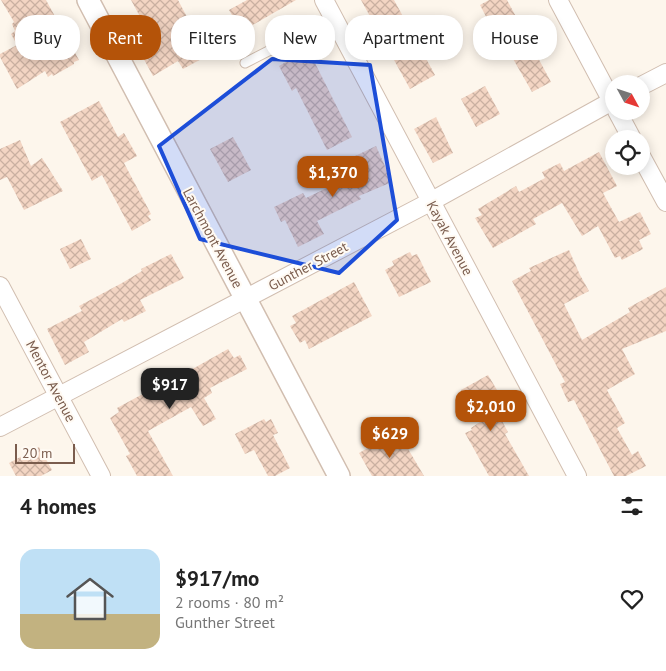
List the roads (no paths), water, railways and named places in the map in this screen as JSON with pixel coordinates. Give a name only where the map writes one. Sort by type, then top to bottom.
[{"type":"street","name":"Larchmont Avenue","points":[[88,0],[339,476]]},
{"type":"street","name":"Kayak Avenue","points":[[324,0],[332,15]]},
{"type":"street","points":[[558,0],[605,88]]},
{"type":"street","name":"Kayak Avenue","points":[[335,22],[577,476]]},
{"type":"street","points":[[650,81],[666,73]]},
{"type":"street","name":"Gunther Street","points":[[0,428],[605,110]]},
{"type":"street","points":[[650,173],[666,202]]},
{"type":"street","name":"Mentor Avenue","points":[[0,286],[101,476]]},
{"type":"lane","points":[[244,63],[265,52]]}]
